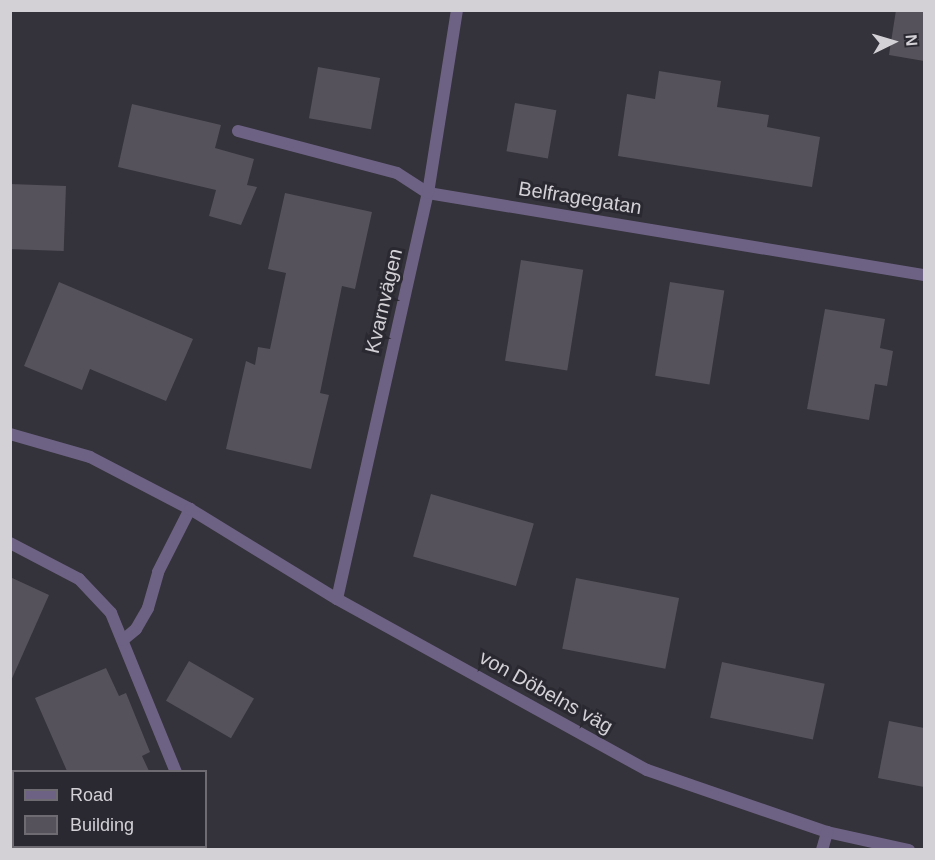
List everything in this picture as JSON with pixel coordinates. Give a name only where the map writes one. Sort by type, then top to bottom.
[{"type":"street","name":"Kvarnvägen","points":[[337,599],[428,193],[457,10]]},
{"type":"street","name":"Belfragegatan","points":[[238,131],[397,173],[428,193],[924,275]]},
{"type":"street","name":"von Döbelns väg","points":[[10,434],[90,457],[190,509],[337,599],[647,770],[827,832],[909,849]]},
{"type":"street","points":[[123,640],[136,629],[148,608],[158,572],[190,509]]},
{"type":"street","points":[[10,543],[79,579],[111,613],[176,770]]},
{"type":"street","points":[[822,849],[827,832]]},
{"type":"building","points":[[896,10],[924,10],[924,61],[889,55]]},
{"type":"building","points":[[318,67],[380,78],[371,129],[309,118]]},
{"type":"building","points":[[659,71],[721,81],[717,107],[769,115],[767,127],[820,137],[812,187],[618,156],[627,94],[655,99]]},
{"type":"building","points":[[515,103],[556,110],[548,159],[506,151]]},
{"type":"building","points":[[132,104],[221,125],[215,148],[254,159],[247,185],[257,187],[241,225],[209,216],[216,190],[118,167]]},
{"type":"building","points":[[10,184],[66,186],[64,251],[10,249]]},
{"type":"building","points":[[285,193],[372,212],[355,289],[342,286],[320,393],[329,395],[311,469],[226,449],[246,361],[255,365],[258,347],[270,349],[286,273],[268,269]]},
{"type":"building","points":[[521,260],[583,270],[567,371],[505,361]]},
{"type":"building","points":[[59,282],[193,339],[166,401],[90,369],[82,390],[24,366]]},
{"type":"building","points":[[670,282],[724,291],[709,384],[655,376]]},
{"type":"building","points":[[825,309],[885,319],[880,348],[893,351],[887,386],[875,384],[869,420],[807,409]]},
{"type":"building","points":[[431,494],[534,523],[516,586],[413,556]]},
{"type":"building","points":[[10,577],[49,595],[10,683]]},
{"type":"building","points":[[576,578],[679,598],[665,669],[562,649]]},
{"type":"building","points":[[189,661],[254,698],[231,738],[166,701]]},
{"type":"building","points":[[722,662],[825,684],[813,740],[710,718]]},
{"type":"building","points":[[106,668],[119,696],[126,693],[150,752],[142,756],[149,770],[67,770],[35,698]]},
{"type":"building","points":[[889,721],[924,728],[924,787],[878,778]]}]
